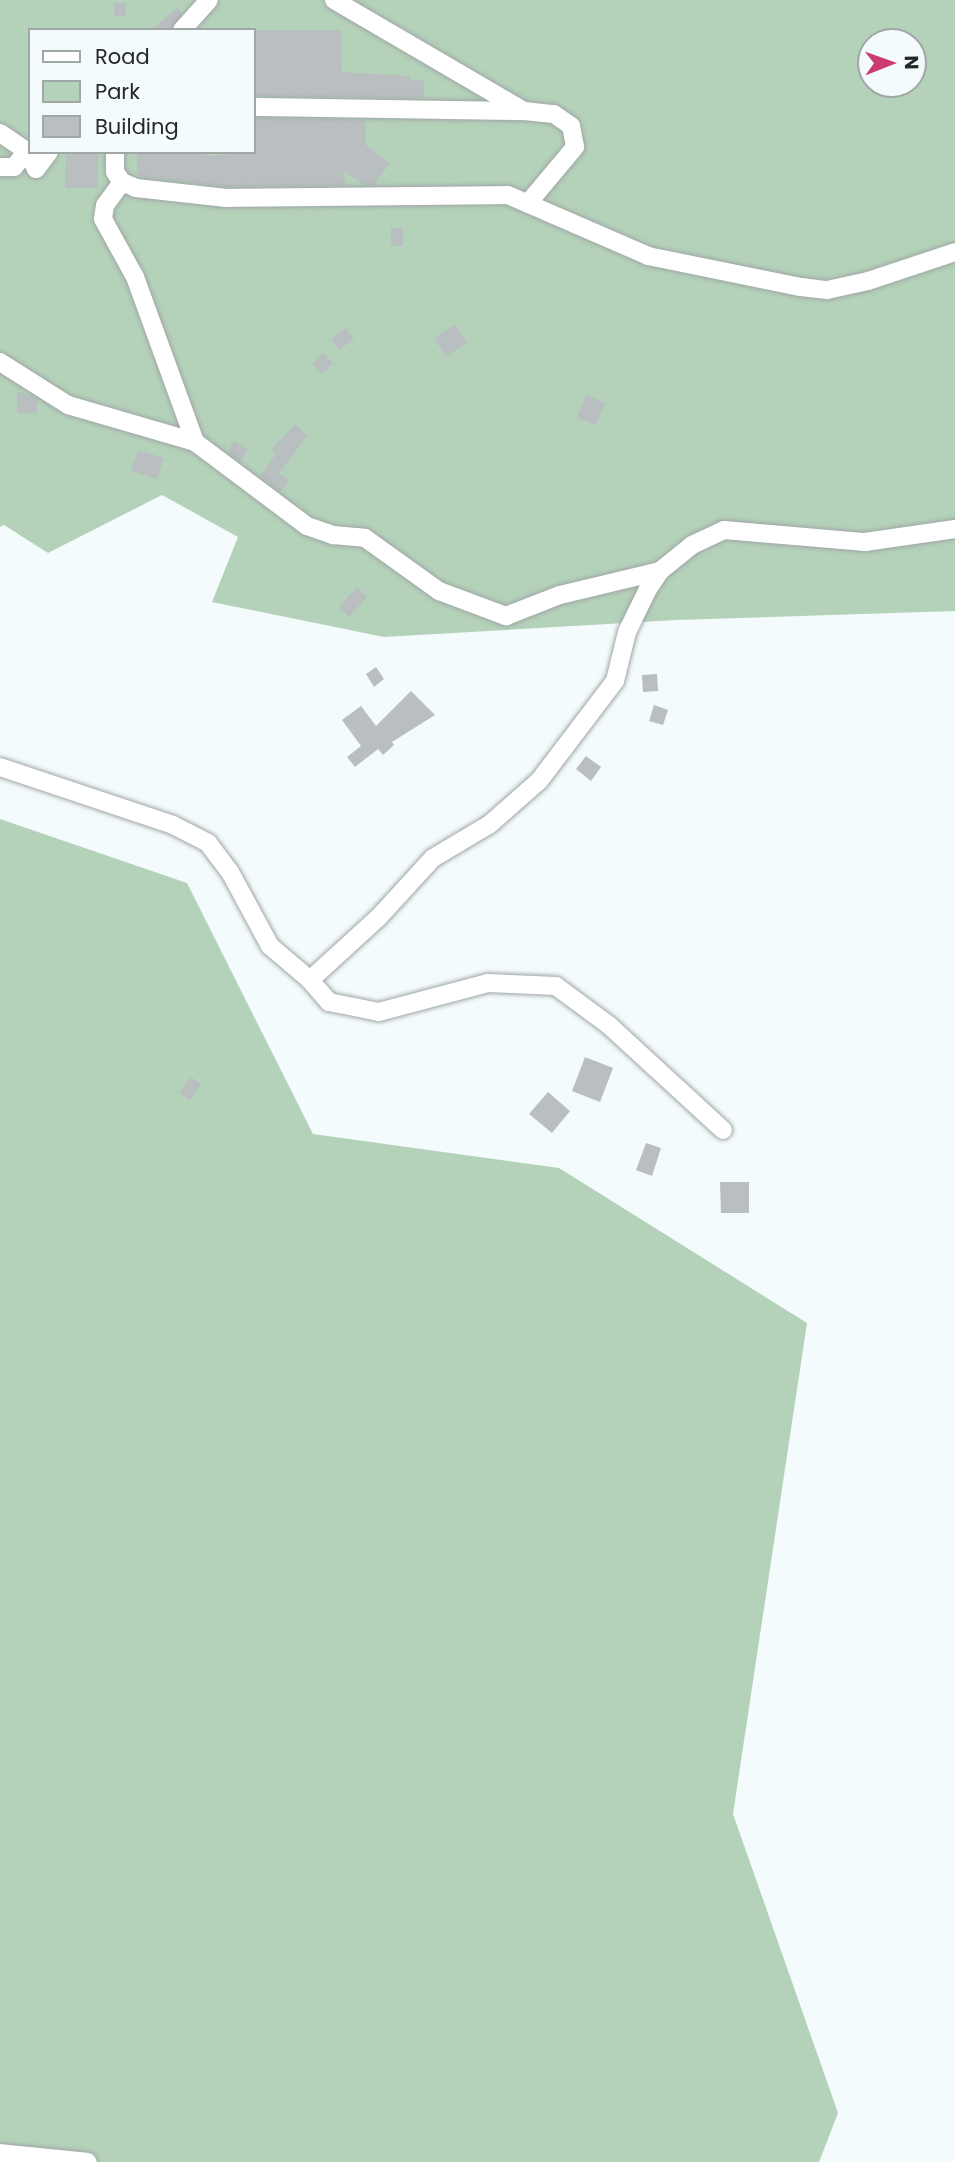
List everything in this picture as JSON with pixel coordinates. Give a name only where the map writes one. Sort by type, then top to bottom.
[{"type":"street","points":[[184,28],[209,0]]},
{"type":"street","points":[[334,0],[524,111]]},
{"type":"street","points":[[256,107],[524,111],[554,114],[571,126],[575,137],[568,158],[529,202]]},
{"type":"street","points":[[0,133],[27,152],[13,167],[0,167]]},
{"type":"street","points":[[28,154],[36,169],[47,154]]},
{"type":"street","points":[[115,154],[115,172],[121,182],[136,188],[226,198],[508,195],[649,256],[802,288],[827,290],[868,281],[955,252]]},
{"type":"street","points":[[121,182],[105,205],[103,219],[135,277],[194,442]]},
{"type":"street","points":[[0,362],[68,405],[194,442],[307,526],[333,536],[365,538],[439,591],[506,617],[560,595],[660,571]]},
{"type":"street","points":[[310,980],[378,918],[433,858],[491,824],[539,782],[615,681],[628,632],[660,571],[692,545],[724,530],[865,542],[955,529]]},
{"type":"street","points":[[0,767],[173,825],[208,843],[230,872],[270,946],[310,980],[329,1002],[379,1012],[488,983],[556,986],[610,1026],[723,1130]]},
{"type":"street","points":[[0,2153],[88,2162]]},
{"type":"green space","points":[[0,0],[955,0],[955,611],[677,620],[384,637],[212,602],[238,537],[162,495],[48,553],[4,525],[0,527]]},
{"type":"green space","points":[[0,819],[187,883],[313,1134],[559,1168],[807,1323],[733,1814],[838,2113],[819,2162],[0,2162]]},
{"type":"building","points":[[114,3],[126,3],[126,16],[114,16]]},
{"type":"building","points":[[177,7],[182,13],[172,28],[154,28]]},
{"type":"building","points":[[256,30],[341,30],[342,72],[411,76],[411,80],[424,80],[424,98],[256,96]]},
{"type":"building","points":[[256,118],[366,120],[366,145],[390,163],[374,185],[364,185],[344,171],[345,185],[227,187],[138,176],[137,154],[256,154]]},
{"type":"building","points":[[66,154],[98,154],[98,188],[65,188]]},
{"type":"building","points":[[391,228],[403,228],[403,246],[391,246]]},
{"type":"building","points":[[455,324],[467,342],[446,357],[434,338]]},
{"type":"building","points":[[346,328],[354,339],[339,350],[331,339]]},
{"type":"building","points":[[323,352],[333,363],[322,374],[312,364]]},
{"type":"building","points":[[17,391],[37,399],[37,413],[17,413]]},
{"type":"building","points":[[586,395],[605,403],[596,425],[577,418]]},
{"type":"building","points":[[295,424],[307,436],[279,473],[289,481],[280,492],[260,476],[276,454],[271,450]]},
{"type":"building","points":[[234,441],[248,450],[240,462],[227,452]]},
{"type":"building","points":[[138,450],[164,458],[157,479],[131,471]]},
{"type":"building","points":[[357,587],[367,597],[349,617],[339,607]]},
{"type":"building","points":[[376,667],[384,679],[374,687],[366,674]]},
{"type":"building","points":[[657,674],[658,691],[643,692],[642,675]]},
{"type":"building","points":[[411,691],[435,715],[392,742],[394,745],[383,755],[378,749],[355,767],[347,757],[361,746],[342,720],[361,706],[376,726]]},
{"type":"building","points":[[654,705],[668,710],[663,725],[649,721]]},
{"type":"building","points":[[586,756],[601,767],[591,781],[576,769]]},
{"type":"building","points":[[585,1057],[613,1068],[600,1102],[572,1091]]},
{"type":"building","points":[[191,1077],[201,1084],[190,1100],[179,1092]]},
{"type":"building","points":[[548,1092],[570,1111],[552,1133],[529,1114]]},
{"type":"building","points":[[646,1143],[661,1148],[652,1176],[636,1170]]},
{"type":"building","points":[[720,1182],[749,1182],[749,1213],[721,1213]]}]
